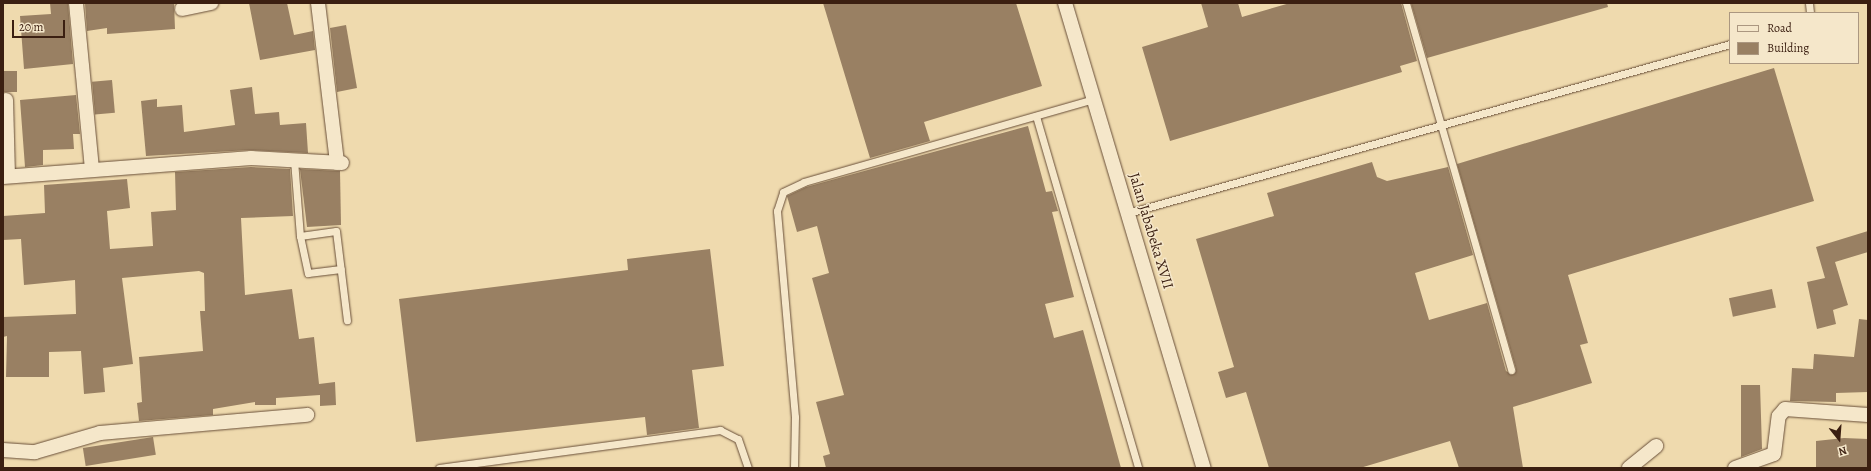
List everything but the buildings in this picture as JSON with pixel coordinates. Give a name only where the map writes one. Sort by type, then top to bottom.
[{"type":"street","points":[[76,3],[92,169]]},
{"type":"street","points":[[182,10],[211,3]]},
{"type":"street","points":[[6,100],[5,176],[251,158],[294,159],[340,163],[318,3]]},
{"type":"street","name":"Jalan Jababeka XVII","points":[[1065,3],[1204,468]]},
{"type":"street","points":[[1735,468],[1773,461],[1779,416],[1785,410],[1868,415]]},
{"type":"street","points":[[3,450],[35,452],[100,433],[307,415]]},
{"type":"street","points":[[1629,468],[1656,446]]},
{"type":"lane","points":[[1406,3],[1511,370]]},
{"type":"lane","points":[[1128,213],[1729,44]]},
{"type":"lane","points":[[794,468],[795,418],[777,211],[779,198],[787,190],[804,182],[1094,99]]},
{"type":"lane","points":[[1036,116],[1138,468]]},
{"type":"lane","points":[[294,159],[300,236],[308,273],[341,269]]},
{"type":"lane","points":[[300,236],[336,230],[347,320]]},
{"type":"lane","points":[[439,468],[720,430],[738,439],[748,468]]}]
